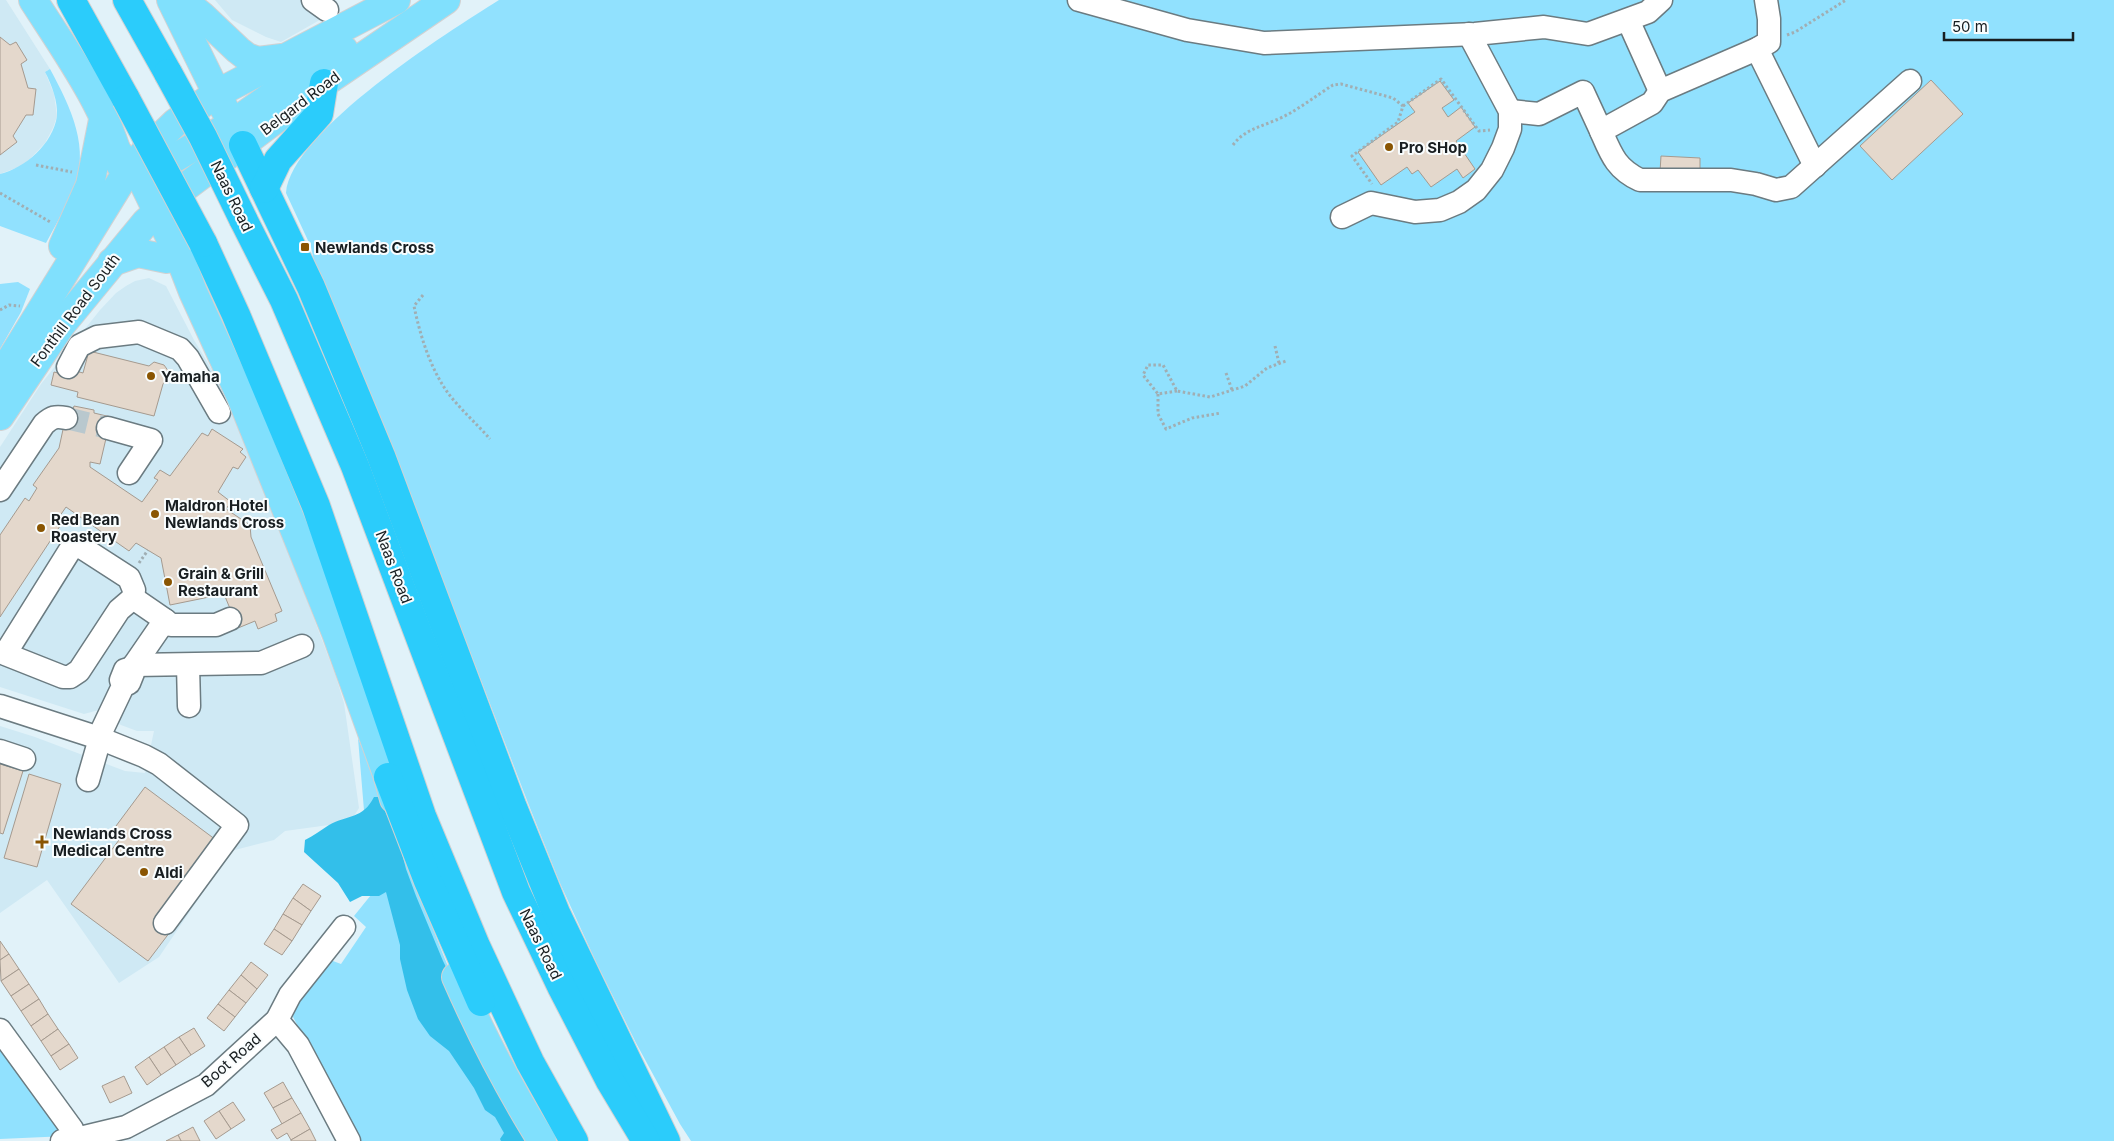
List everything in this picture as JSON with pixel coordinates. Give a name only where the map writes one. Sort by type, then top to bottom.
[{"type":"highway","points":[[71,0],[203,243],[236,315],[316,506],[422,816],[458,903],[530,1062],[574,1141]]},
{"type":"highway","name":"Naas Road","points":[[127,0],[203,137],[284,300],[355,466],[516,892],[561,986],[606,1072],[646,1141]]},
{"type":"highway","points":[[264,189],[278,160],[319,114],[324,83]]},
{"type":"highway","points":[[238,134],[310,286],[381,456],[512,806],[552,904],[666,1141]]},
{"type":"highway","points":[[388,776],[428,881],[463,964],[515,1069],[558,1141]]},
{"type":"main road","points":[[33,0],[84,80],[114,147],[135,167],[142,180],[167,259],[176,276],[193,292]]},
{"type":"main road","points":[[171,0],[216,94],[238,134]]},
{"type":"main road","points":[[182,0],[247,57],[258,61],[291,56]]},
{"type":"main road","points":[[135,167],[175,123],[216,94],[396,0]]},
{"type":"main road","points":[[135,167],[153,171],[238,134],[308,70],[364,39],[441,3]]},
{"type":"main road","name":"Belgard Road","points":[[152,216],[180,192],[238,134],[324,83],[441,3]]},
{"type":"main road","points":[[31,311],[90,185],[103,120]]},
{"type":"main road","name":"Fonthill Road South","points":[[0,376],[31,311],[135,167]]},
{"type":"main road","points":[[152,216],[179,256],[193,292],[241,396],[336,633],[388,776],[415,875],[442,946],[474,1018],[506,1082],[542,1141]]},
{"type":"main road","name":"Fonthill Road South","points":[[0,416],[62,324],[152,216]]},
{"type":"main road","points":[[112,262],[138,253],[167,259]]},
{"type":"street","points":[[1079,0],[1187,30],[1264,43],[1469,34],[1544,27],[1588,34],[1648,12],[1661,0]]},
{"type":"street","points":[[1766,0],[1769,19],[1763,46],[1815,166]]},
{"type":"street","points":[[1628,20],[1660,91]]},
{"type":"street","points":[[1342,217],[1371,203],[1415,212],[1440,210],[1459,202],[1476,190],[1492,170],[1503,148],[1510,120],[1469,34]]},
{"type":"street","points":[[1601,131],[1652,103],[1660,91],[1763,46]]},
{"type":"street","points":[[1510,120],[1539,114],[1582,92],[1617,164],[1627,174],[1640,180],[1731,180],[1756,184],[1776,190],[1791,187],[1910,81]]},
{"type":"street","points":[[68,368],[79,346],[97,337],[139,332],[180,349],[188,358],[218,412]]},
{"type":"street","points":[[188,358],[217,342]]},
{"type":"street","points":[[0,490],[44,424],[56,416],[66,418]]},
{"type":"street","points":[[108,428],[151,440],[128,473]]},
{"type":"street","points":[[82,547],[129,578],[134,590],[133,598],[119,610],[79,671],[70,677],[63,677],[3,654],[70,550],[82,547]]},
{"type":"street","points":[[133,598],[171,625],[207,625],[230,619]]},
{"type":"street","points":[[88,780],[102,728],[129,673],[165,620]]},
{"type":"street","points":[[129,673],[188,665],[261,663],[302,646]]},
{"type":"street","points":[[188,665],[189,706]]},
{"type":"street","points":[[0,706],[100,738],[144,756],[159,764],[237,825],[164,923]]},
{"type":"street","points":[[0,751],[24,759]]},
{"type":"street","name":"Boot Road","points":[[0,1030],[72,1129],[69,1140],[126,1127],[206,1085],[277,1020],[290,995],[344,926]]},
{"type":"street","points":[[277,1020],[298,1045],[349,1141]]},
{"type":"path","points":[[1763,46],[1795,32],[1846,0]]},
{"type":"path","points":[[1371,203],[1374,187],[1352,156],[1398,122],[1403,106],[1441,79],[1479,131],[1510,120]]},
{"type":"path","points":[[1233,146],[1240,136],[1277,120],[1334,85],[1341,84],[1393,98],[1403,106]]},
{"type":"path","points":[[36,165],[70,170],[75,174]]},
{"type":"path","points":[[0,193],[69,232]]},
{"type":"path","points":[[423,295],[414,306],[418,327],[430,360],[448,392],[490,439]]},
{"type":"path","points":[[0,310],[8,305],[31,311]]},
{"type":"path","points":[[1275,346],[1279,364]]},
{"type":"path","points":[[1158,394],[1177,391],[1210,397],[1245,386],[1267,368],[1286,361]]},
{"type":"path","points":[[1177,391],[1163,365],[1148,364],[1143,375],[1158,394],[1158,414],[1166,429],[1192,418],[1221,413]]},
{"type":"path","points":[[1226,373],[1232,390]]},
{"type":"shaded area","points":[[0,0],[6,0],[50,69],[45,72],[54,94],[57,116],[45,143],[24,165],[0,174]]},
{"type":"shaded area","points":[[215,0],[328,0],[325,17],[281,42],[266,37],[232,20]]},
{"type":"shaded area","points":[[499,0],[2114,0],[2114,1141],[691,1141],[636,1043],[559,881],[388,438],[317,274],[311,247],[286,193],[294,168],[314,141],[342,113],[375,85],[411,59]]},
{"type":"shaded area","points":[[50,69],[71,113],[79,144],[80,160],[73,192],[46,243],[0,226],[0,174],[28,160],[44,145],[50,136],[57,116],[57,105],[45,72]]},
{"type":"shaded area","points":[[149,278],[166,286],[194,340],[229,398],[240,423],[336,677],[344,703],[359,808],[354,816],[329,825],[285,831],[274,840],[231,851],[159,957],[119,983],[47,880],[0,913],[0,726],[35,737],[125,771],[145,773],[154,731],[137,731],[121,725],[99,710],[84,714],[0,687],[0,447],[41,384],[100,310],[116,293],[126,286],[135,281]]},
{"type":"shaded area","points":[[18,282],[30,289],[21,312],[0,349],[0,284]]},
{"type":"shaded area","points":[[358,738],[468,1014],[537,1141],[359,1141],[293,1017],[295,1001],[325,958],[341,964],[366,927],[354,916],[371,895]]},
{"type":"shaded area","points":[[374,797],[382,797],[385,811],[398,838],[406,869],[416,896],[443,961],[532,1141],[501,1141],[500,1139],[504,1133],[495,1117],[485,1110],[474,1088],[449,1051],[430,1036],[418,1019],[407,990],[400,959],[400,945],[386,892],[379,896],[362,896],[350,902],[338,883],[304,852],[305,840],[329,825],[360,813],[370,804]]},
{"type":"shaded area","points":[[0,1046],[67,1136],[0,1139]]},
{"type":"building","points":[[0,37],[10,45],[16,42],[27,60],[21,64],[28,88],[36,89],[33,115],[26,115],[13,136],[17,142],[0,155]]},
{"type":"building","points":[[1931,80],[1963,114],[1892,180],[1860,146]]},
{"type":"building","points":[[1440,81],[1454,100],[1442,108],[1448,117],[1461,107],[1475,127],[1456,141],[1475,169],[1463,178],[1457,169],[1431,187],[1418,170],[1412,174],[1407,167],[1381,185],[1358,152],[1415,112],[1408,103]]},
{"type":"building","points":[[1661,156],[1700,158],[1700,174],[1660,172]]},
{"type":"building","points":[[89,351],[149,366],[154,362],[164,365],[169,372],[163,384],[154,416],[77,397],[78,392],[51,385],[54,372],[74,377],[76,371],[83,373]]},
{"type":"building","name":"Maldron Hotel Newlands Cross","points":[[74,406],[94,410],[94,413],[111,417],[100,464],[90,462],[90,467],[142,502],[158,480],[154,478],[160,470],[170,476],[202,433],[208,436],[212,429],[243,449],[240,452],[246,457],[238,469],[233,467],[218,492],[231,502],[226,509],[250,525],[251,537],[282,611],[275,614],[277,621],[258,629],[255,621],[238,628],[224,594],[170,605],[161,558],[136,543],[129,551],[66,507],[57,520],[62,523],[0,617],[0,535],[25,498],[29,501],[37,488],[33,485],[59,448],[67,411],[72,413]]},
{"type":"building","points":[[0,764],[23,771],[3,834],[0,833]]},
{"type":"building","points":[[29,774],[61,784],[37,867],[4,858]]},
{"type":"building","name":"Aldi","points":[[145,787],[216,840],[170,932],[148,961],[71,904],[122,836],[113,830]]},
{"type":"building","points":[[303,884],[321,896],[311,911],[293,898]]},
{"type":"building","points":[[293,898],[311,911],[302,925],[283,914]]},
{"type":"building","points":[[283,914],[302,925],[292,941],[274,929]]},
{"type":"building","points":[[274,929],[292,941],[282,955],[264,944]]},
{"type":"building","points":[[0,941],[9,954],[0,960]]},
{"type":"building","points":[[9,954],[19,969],[1,981],[0,960]]},
{"type":"building","points":[[251,962],[268,975],[257,989],[241,975]]},
{"type":"building","points":[[19,969],[29,984],[11,996],[1,981]]},
{"type":"building","points":[[241,975],[257,989],[246,1003],[229,990]]},
{"type":"building","points":[[29,984],[39,999],[21,1011],[11,996]]},
{"type":"building","points":[[229,990],[246,1003],[235,1017],[218,1004]]},
{"type":"building","points":[[39,999],[48,1014],[31,1026],[21,1011]]},
{"type":"building","points":[[218,1004],[235,1017],[224,1031],[207,1018]]},
{"type":"building","points":[[48,1014],[58,1029],[41,1041],[31,1026]]},
{"type":"building","points":[[194,1028],[205,1046],[191,1055],[179,1037]]},
{"type":"building","points":[[58,1029],[69,1044],[51,1056],[41,1041]]},
{"type":"building","points":[[179,1037],[191,1055],[176,1065],[164,1047]]},
{"type":"building","points":[[69,1044],[78,1058],[60,1070],[51,1056]]},
{"type":"building","points":[[164,1047],[176,1065],[161,1075],[149,1057]]},
{"type":"building","points":[[149,1057],[161,1075],[147,1085],[135,1067]]},
{"type":"building","points":[[124,1076],[132,1093],[110,1103],[102,1086]]},
{"type":"building","points":[[283,1082],[292,1098],[273,1108],[264,1093]]},
{"type":"building","points":[[292,1098],[301,1113],[282,1124],[273,1108]]},
{"type":"building","points":[[233,1102],[245,1120],[231,1129],[219,1111]]},
{"type":"building","points":[[219,1111],[231,1129],[216,1139],[204,1121]]},
{"type":"building","points":[[301,1113],[310,1129],[291,1140],[287,1133],[277,1139],[271,1130]]},
{"type":"building","points":[[193,1127],[200,1141],[181,1141],[178,1135]]},
{"type":"building","points":[[310,1129],[316,1141],[291,1141],[291,1140]]},
{"type":"building","points":[[178,1135],[181,1141],[166,1141]]},
{"type":"tunnel","points":[[66,418],[108,428]]},
{"type":"place","name":"Pro SHop","points":[[1389,147]]},
{"type":"place","name":"Newlands Cross","points":[[305,247]]},
{"type":"place","name":"Yamaha","points":[[151,376]]},
{"type":"place","name":"Maldron Hotel Newlands Cross","points":[[155,514]]},
{"type":"place","name":"Red Bean Roastery","points":[[41,528]]},
{"type":"place","name":"Grain & Grill Restaurant","points":[[168,582]]},
{"type":"place","name":"Newlands Cross Medical Centre","points":[[42,842]]},
{"type":"place","name":"Aldi","points":[[144,872]]}]
